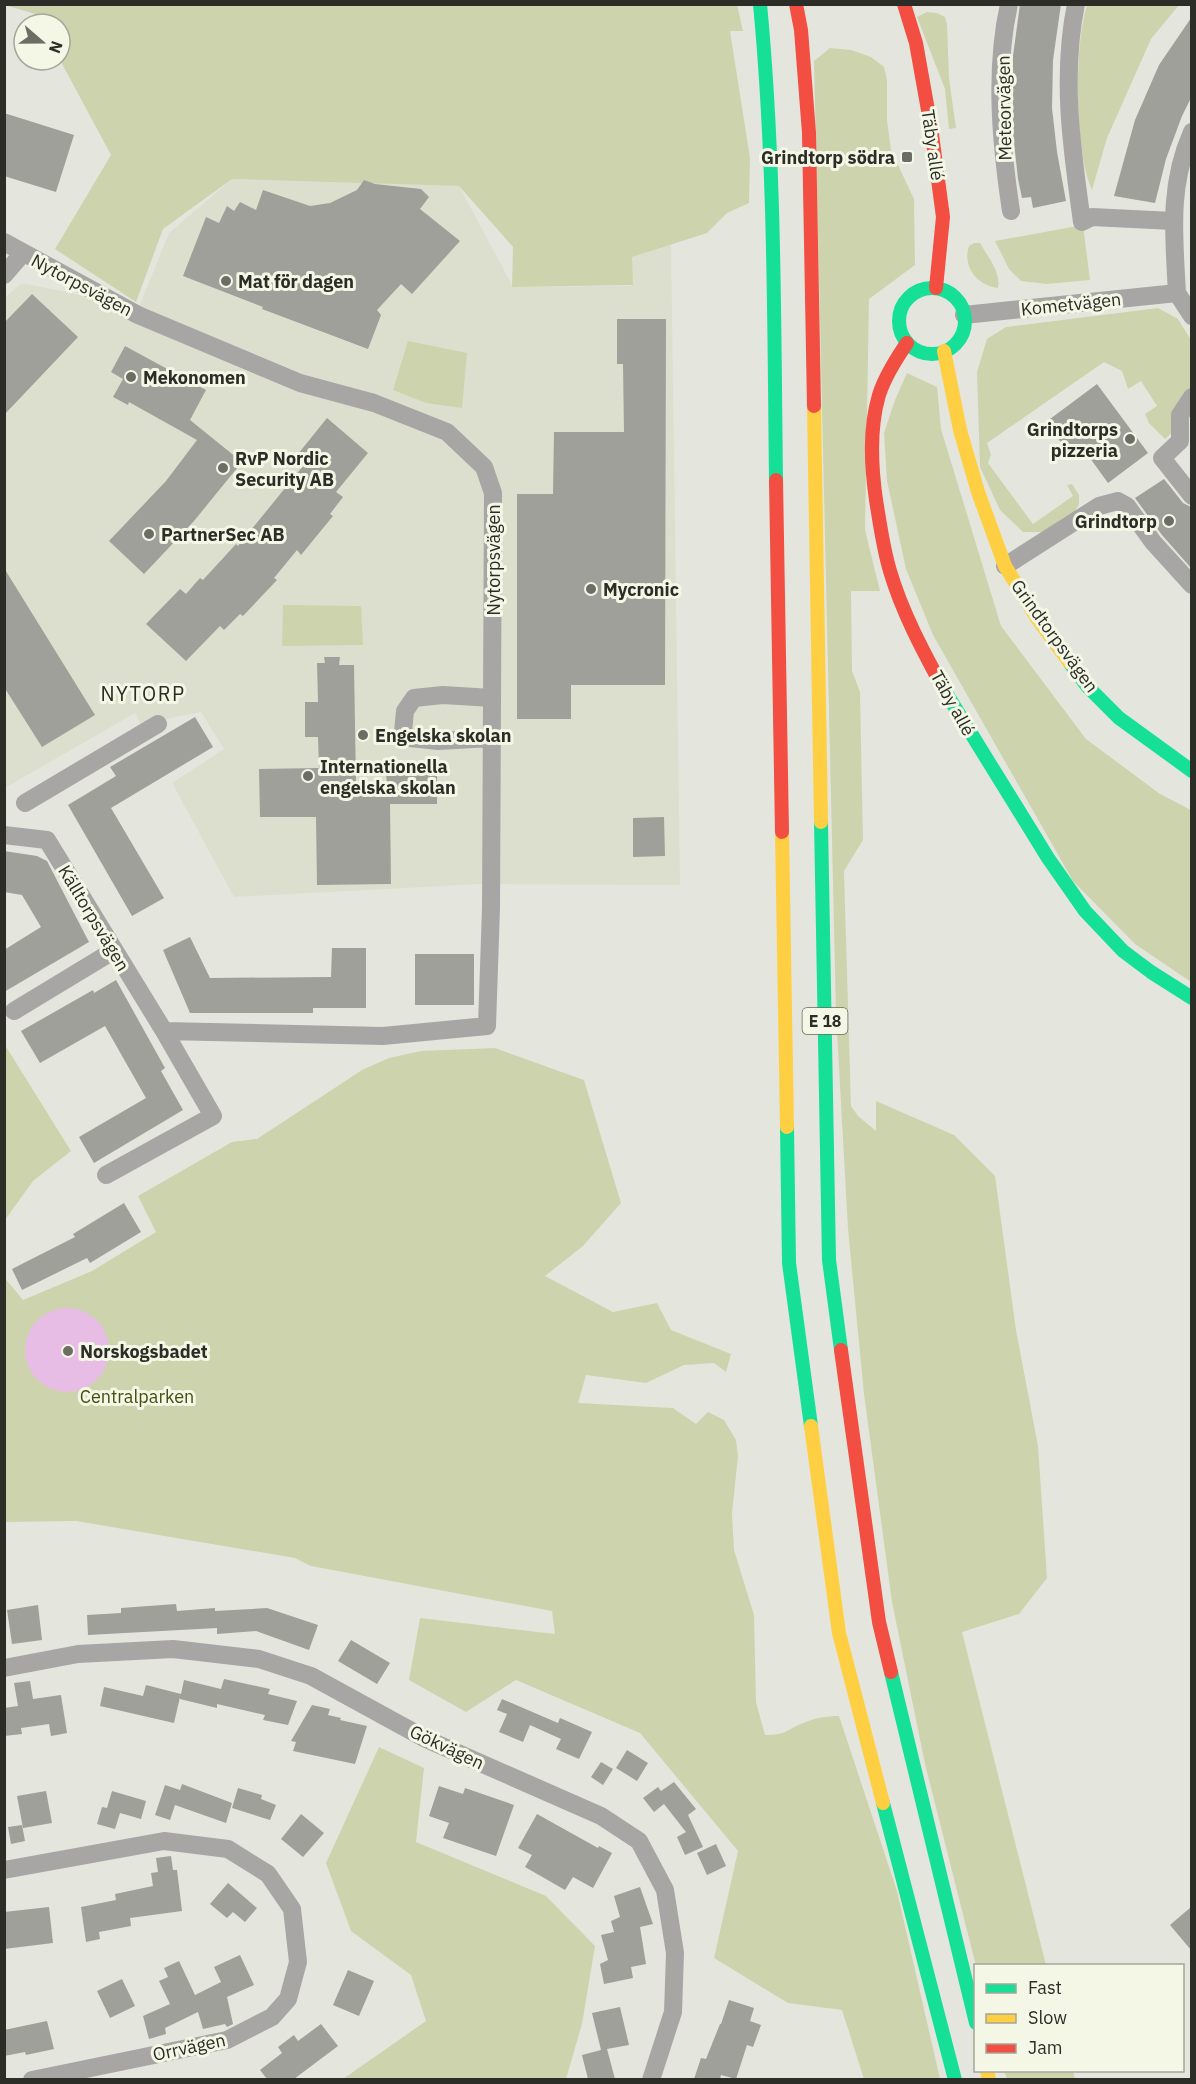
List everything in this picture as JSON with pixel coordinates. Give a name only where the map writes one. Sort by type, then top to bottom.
[{"type":"main road","points":[[749,4],[767,76]]},
{"type":"main road","name":"E 18","points":[[760,4],[767,76],[772,227],[789,1263],[839,1633],[955,2079]]},
{"type":"main road","name":"E 18","points":[[796,4],[801,30],[809,133],[829,1260],[879,1622],[974,2018]]},
{"type":"main road","name":"Täby allé","points":[[904,4],[916,43],[931,127],[943,217],[936,288]]},
{"type":"main road","points":[[925,288],[936,288],[952,294],[962,307],[964,315],[963,333],[952,347],[935,354],[915,350],[907,343],[898,322],[900,311],[906,301],[914,293],[925,288]]},
{"type":"main road","name":"Täby allé","points":[[907,343],[896,358],[879,394],[871,446],[873,481],[883,542],[897,591],[925,653],[982,755],[1076,902],[1114,944],[1191,998]]},
{"type":"main road","name":"Grindtorpsvägen","points":[[944,351],[966,451],[978,492],[1005,566],[1037,618],[1088,686],[1119,718],[1191,771]]},
{"type":"street","name":"Meteorvägen","points":[[1009,4],[1005,23],[1001,86],[1002,151],[1011,212]]},
{"type":"street","points":[[1076,4],[1069,59],[1070,143],[1082,222],[1092,217],[1173,221]]},
{"type":"street","points":[[1191,132],[1177,173],[1173,221],[1177,293],[1191,316]]},
{"type":"street","name":"Nytorpsvägen","points":[[4,242],[138,315],[300,383],[374,403],[447,432],[484,467],[493,493],[491,919],[487,1026],[383,1036],[164,1031]]},
{"type":"street","name":"Nytorpsvägen","points":[[4,275],[23,254]]},
{"type":"street","name":"Kometvägen","points":[[964,315],[1177,293]]},
{"type":"street","points":[[1191,396],[1180,415],[1180,441],[1162,458],[1191,496]]},
{"type":"street","name":"Grindtorpsvägen","points":[[1005,566],[1099,506],[1118,501],[1127,506],[1153,542],[1191,585]]},
{"type":"street","points":[[492,698],[443,695],[414,698],[405,711],[403,732],[410,738],[438,741],[492,738]]},
{"type":"street","points":[[26,803],[158,724]]},
{"type":"street","name":"Källtorpsvägen","points":[[4,835],[46,840],[164,1031],[213,1116],[106,1175]]},
{"type":"street","points":[[14,1011],[113,951]]},
{"type":"street","name":"Gökvägen","points":[[4,1668],[78,1654],[173,1649],[259,1659],[311,1676],[426,1739],[601,1816],[639,1841],[665,1890],[675,1953],[673,2012],[651,2079]]},
{"type":"street","name":"Orrvägen","points":[[4,1870],[164,1841],[228,1849],[268,1874],[292,1909],[298,1962],[288,1999],[272,2017],[227,2040],[32,2079]]},
{"type":"shaded area","points":[[232,179],[459,186],[513,287],[631,286],[632,257],[671,243],[680,885],[481,884],[234,897],[172,783],[224,749],[201,712],[141,724],[135,713],[5,788],[5,297],[22,283],[139,307],[169,233]]},
{"type":"shaded area","name":"Norskogsbadet","points":[[59,1308],[75,1308],[91,1315],[102,1326],[109,1342],[106,1366],[97,1380],[75,1392],[59,1392],[43,1385],[32,1374],[25,1358],[25,1342],[32,1326],[43,1315]]},
{"type":"green space","points":[[5,5],[737,5],[743,31],[730,31],[750,158],[749,203],[727,213],[707,233],[632,257],[633,285],[512,287],[513,247],[459,186],[232,179],[163,229],[136,302],[55,249],[111,155],[66,72],[72,72],[72,12],[28,12]]},
{"type":"green space","points":[[1087,5],[1179,5],[1151,39],[1107,138],[1092,190],[1082,150],[1078,98],[1080,46]]},
{"type":"green space","points":[[927,12],[945,17],[947,24],[949,78],[956,128],[949,129],[945,89],[917,17]]},
{"type":"green space","points":[[830,48],[851,50],[871,57],[884,67],[887,80],[887,120],[891,150],[914,199],[915,265],[869,299],[865,530],[880,591],[851,591],[852,671],[860,692],[863,840],[844,871],[851,1106],[858,1116],[876,1131],[876,1101],[954,1135],[995,1176],[1016,1330],[1038,1446],[1047,1578],[1019,1614],[962,1632],[1046,1964],[975,1964],[925,1764],[892,1602],[864,1394],[848,1229],[836,1014],[814,61]]},
{"type":"green space","points":[[1083,225],[1090,280],[1047,284],[1021,281],[1009,269],[995,241]]},
{"type":"green space","points":[[980,243],[993,265],[998,276],[998,288],[984,283],[973,274],[967,253],[969,246]]},
{"type":"green space","points":[[1158,308],[1178,319],[1191,340],[1191,394],[1187,420],[1165,439],[1149,423],[1145,414],[1157,406],[1141,381],[1128,389],[1122,371],[1104,362],[987,443],[991,455],[988,463],[1033,524],[1073,496],[1067,485],[1072,484],[1079,495],[1079,504],[1075,511],[1043,532],[1023,532],[1000,510],[980,467],[977,372],[987,339],[1006,327]]},
{"type":"green space","points":[[408,341],[467,353],[462,408],[426,403],[393,390]]},
{"type":"green space","points":[[907,373],[937,387],[941,429],[1001,626],[1086,739],[1160,794],[1191,810],[1191,982],[1135,944],[1073,881],[933,635],[906,569],[887,481],[884,433]]},
{"type":"green space","points":[[283,605],[361,606],[363,645],[282,646]]},
{"type":"green space","points":[[5,1045],[71,1151],[33,1181],[5,1220]]},
{"type":"green space","name":"Centralparken","points":[[495,1048],[584,1080],[621,1203],[583,1246],[545,1276],[613,1312],[657,1303],[671,1330],[731,1354],[726,1372],[714,1363],[684,1365],[646,1383],[586,1375],[578,1403],[673,1408],[696,1424],[708,1412],[724,1420],[736,1440],[738,1456],[732,1513],[734,1550],[754,1615],[756,1702],[765,1735],[781,1733],[815,1719],[839,1716],[897,1891],[940,2079],[864,2079],[842,2010],[788,2003],[714,1958],[738,1851],[640,1733],[516,1680],[466,1712],[409,1680],[420,1618],[555,1634],[552,1611],[311,1566],[295,1558],[76,1521],[5,1522],[4,1277],[23,1300],[92,1271],[156,1232],[138,1196],[232,1142],[257,1139],[362,1070],[389,1058],[421,1051]]},
{"type":"green space","points":[[379,1747],[424,1768],[416,1842],[546,1896],[595,1946],[582,2024],[566,2079],[343,2079],[426,2021],[411,1975],[351,1931],[326,1863]]},
{"type":"green space","points":[[1004,2072],[1073,2072],[1075,2079],[1007,2079]]},
{"type":"building","points":[[1020,4],[1061,4],[1053,60],[1052,108],[1066,201],[1033,208],[1031,197],[1022,198],[1013,133],[1013,56]]},
{"type":"building","points":[[1191,18],[1191,98],[1166,159],[1155,203],[1114,196],[1135,120],[1159,65]]},
{"type":"building","points":[[4,113],[74,135],[56,192],[4,176]]},
{"type":"building","points":[[364,180],[375,184],[421,189],[429,197],[420,209],[460,241],[412,294],[401,284],[377,310],[381,315],[368,349],[183,276],[206,217],[219,223],[227,206],[234,211],[240,202],[256,210],[263,190],[310,206],[330,203],[357,190]]},
{"type":"building","points":[[32,294],[78,337],[4,415],[4,323]]},
{"type":"building","name":"Mycronic","points":[[617,319],[666,319],[665,685],[571,685],[571,719],[517,719],[517,494],[553,494],[554,432],[624,432],[623,364],[617,364]]},
{"type":"building","points":[[125,346],[206,390],[190,420],[242,462],[194,521],[144,574],[109,541],[166,481],[197,440],[129,402],[128,405],[113,397],[123,379],[111,372]]},
{"type":"building","points":[[1097,384],[1148,453],[1108,483],[1082,447],[1071,456],[1046,422]]},
{"type":"building","points":[[327,418],[368,453],[336,492],[343,497],[330,514],[333,516],[301,555],[297,550],[274,578],[277,580],[243,616],[240,614],[224,630],[220,626],[186,661],[146,624],[180,589],[186,594],[200,578],[203,580],[236,544],[238,546],[303,466],[294,459]]},
{"type":"building","name":"Grindtorp","points":[[1164,479],[1183,503],[1191,507],[1191,568],[1162,535],[1135,498]]},
{"type":"building","points":[[4,568],[95,715],[42,747],[4,687]]},
{"type":"building","name":"Internationella engelska skolan","points":[[324,657],[340,657],[339,665],[354,665],[356,784],[387,784],[386,774],[437,773],[437,804],[390,804],[391,884],[317,885],[316,817],[260,817],[259,769],[319,768],[318,737],[305,737],[305,702],[318,702],[317,663],[325,663]]},
{"type":"building","points":[[195,717],[213,747],[111,808],[164,898],[132,916],[68,805],[116,776],[110,767]]},
{"type":"building","points":[[664,817],[665,856],[633,857],[633,818]]},
{"type":"building","points":[[4,851],[37,856],[47,861],[89,942],[4,992],[4,950],[41,927],[22,895],[4,892]]},
{"type":"building","points":[[190,937],[210,978],[331,977],[332,948],[366,948],[366,1008],[313,1008],[313,1013],[190,1013],[163,950]]},
{"type":"building","points":[[415,954],[474,954],[474,1005],[415,1005]]},
{"type":"building","points":[[116,980],[165,1068],[161,1071],[183,1110],[94,1163],[79,1137],[146,1098],[105,1026],[40,1063],[21,1031],[93,990],[94,993]]},
{"type":"building","points":[[124,1203],[141,1232],[90,1263],[87,1258],[22,1290],[12,1269],[75,1237],[73,1234]]},
{"type":"building","points":[[176,1604],[177,1611],[267,1608],[318,1625],[309,1650],[256,1631],[217,1634],[217,1628],[88,1635],[87,1615],[121,1613],[121,1608]]},
{"type":"building","points":[[38,1605],[42,1640],[12,1644],[7,1610]]},
{"type":"building","points":[[351,1640],[390,1663],[377,1684],[338,1661]]},
{"type":"building","points":[[224,1679],[270,1689],[268,1694],[297,1701],[288,1725],[263,1720],[265,1715],[217,1704],[217,1708],[180,1699],[180,1697],[174,1723],[100,1706],[104,1687],[143,1696],[146,1685],[181,1694],[184,1680],[221,1689]]},
{"type":"building","points":[[30,1681],[33,1699],[61,1695],[67,1733],[51,1736],[49,1724],[21,1728],[22,1734],[4,1736],[4,1708],[18,1706],[14,1683]]},
{"type":"building","points":[[502,1699],[558,1723],[560,1718],[592,1732],[579,1759],[556,1749],[561,1739],[530,1725],[523,1742],[499,1732],[507,1714],[497,1710]]},
{"type":"building","points":[[312,1705],[330,1709],[328,1715],[341,1718],[340,1720],[367,1726],[355,1764],[293,1751],[296,1742],[291,1741]]},
{"type":"building","points":[[627,1750],[648,1763],[637,1781],[616,1768]]},
{"type":"building","points":[[601,1762],[613,1769],[603,1785],[591,1777]]},
{"type":"building","points":[[674,1782],[696,1809],[688,1815],[703,1847],[685,1855],[677,1837],[686,1832],[664,1804],[654,1812],[643,1798],[658,1787],[661,1791]]},
{"type":"building","points":[[182,1784],[232,1803],[226,1823],[175,1805],[170,1820],[155,1815],[165,1785],[180,1790]]},
{"type":"building","points":[[439,1786],[463,1794],[465,1788],[514,1805],[496,1856],[443,1838],[449,1823],[429,1816]]},
{"type":"building","points":[[238,1788],[262,1795],[261,1799],[276,1805],[270,1820],[232,1808]]},
{"type":"building","points":[[46,1791],[52,1823],[23,1828],[17,1796]]},
{"type":"building","points":[[112,1791],[146,1801],[141,1819],[120,1813],[115,1829],[97,1824],[102,1807],[107,1808]]},
{"type":"building","points":[[301,1814],[324,1833],[303,1857],[281,1839]]},
{"type":"building","points":[[537,1814],[598,1848],[599,1846],[612,1853],[593,1888],[573,1877],[565,1890],[525,1867],[532,1855],[518,1848]]},
{"type":"building","points":[[22,1825],[25,1841],[11,1844],[8,1827]]},
{"type":"building","points":[[716,1844],[726,1866],[707,1875],[697,1853]]},
{"type":"building","points":[[171,1856],[173,1870],[177,1870],[182,1911],[130,1918],[131,1926],[99,1932],[100,1939],[86,1942],[81,1907],[116,1900],[115,1894],[153,1886],[151,1873],[158,1872],[156,1858]]},
{"type":"building","points":[[228,1883],[257,1908],[245,1922],[233,1912],[227,1918],[210,1904]]},
{"type":"building","points":[[640,1887],[653,1924],[640,1927],[646,1964],[631,1967],[633,1978],[604,1984],[600,1964],[608,1960],[601,1935],[614,1932],[611,1921],[620,1917],[614,1896]]},
{"type":"building","points":[[49,1907],[53,1943],[4,1949],[4,1912]]},
{"type":"building","points":[[1191,1907],[1191,1950],[1170,1925]]},
{"type":"building","points":[[240,1955],[254,1985],[227,1997],[233,2024],[227,2027],[225,2024],[203,2029],[198,2012],[165,2028],[166,2034],[149,2039],[143,2016],[170,2004],[159,1981],[168,1977],[164,1968],[179,1961],[195,1995],[221,1982],[214,1967]]},
{"type":"building","points":[[348,1970],[374,1981],[359,2016],[333,2005]]},
{"type":"building","points":[[122,1979],[135,2006],[110,2018],[97,1991]]},
{"type":"building","points":[[729,2000],[754,2008],[750,2021],[761,2025],[753,2047],[747,2045],[736,2079],[721,2075],[720,2079],[694,2079],[701,2058],[706,2059]]},
{"type":"building","points":[[620,2007],[629,2045],[607,2049],[615,2079],[588,2079],[582,2055],[601,2050],[592,2013]]},
{"type":"building","points":[[47,2021],[54,2049],[26,2055],[25,2052],[4,2056],[4,2030]]},
{"type":"building","points":[[321,2024],[338,2046],[294,2079],[267,2079],[260,2070],[282,2053],[278,2047],[294,2035],[298,2041]]},
{"type":"traffic: fast","points":[[760,4],[771,182],[776,480]]},
{"type":"traffic: fast","points":[[932,288],[945,291],[955,298],[962,308],[965,321],[962,334],[955,344],[945,351],[932,354],[919,351],[909,344],[902,334],[899,321],[902,308],[909,298],[919,291],[932,288]]},
{"type":"traffic: fast","points":[[1070,663],[1087,686],[1119,718],[1192,771]]},
{"type":"traffic: fast","points":[[943,688],[1048,858],[1085,911],[1123,951],[1192,998]]},
{"type":"traffic: fast","points":[[821,822],[829,1260],[841,1350]]},
{"type":"traffic: fast","points":[[787,1127],[789,1263],[811,1426]]},
{"type":"traffic: fast","points":[[891,1672],[974,2015]]},
{"type":"traffic: fast","points":[[883,1803],[955,2080]]},
{"type":"traffic: slow","points":[[944,351],[960,430],[978,492],[1005,566],[1037,618],[1070,663]]},
{"type":"traffic: slow","points":[[814,406],[821,822]]},
{"type":"traffic: slow","points":[[782,832],[787,1127]]},
{"type":"traffic: slow","points":[[811,1426],[839,1633],[883,1803]]},
{"type":"traffic: slow","points":[[987,2072],[989,2080]]},
{"type":"traffic: jam","points":[[796,4],[801,30],[809,133],[814,406]]},
{"type":"traffic: jam","points":[[904,4],[916,43],[931,127],[943,217],[936,288]]},
{"type":"traffic: jam","points":[[907,343],[884,381],[876,408],[872,447],[874,487],[884,545],[895,586],[914,631],[943,688]]},
{"type":"traffic: jam","points":[[776,480],[782,832]]},
{"type":"traffic: jam","points":[[841,1350],[879,1622],[891,1672]]},
{"type":"place","name":"Grindtorp södra","points":[[907,157]]},
{"type":"place","name":"Mat för dagen","points":[[226,281]]},
{"type":"place","name":"Mekonomen","points":[[131,377]]},
{"type":"place","name":"Grindtorps pizzeria","points":[[1130,439]]},
{"type":"place","name":"RvP Nordic Security AB","points":[[223,468]]},
{"type":"place","name":"Grindtorp","points":[[1169,521]]},
{"type":"place","name":"PartnerSec AB","points":[[149,534]]},
{"type":"place","name":"Mycronic","points":[[591,589]]},
{"type":"place","name":"Engelska skolan","points":[[363,735]]},
{"type":"place","name":"Internationella engelska skolan","points":[[308,776]]},
{"type":"place","name":"Norskogsbadet","points":[[68,1351]]},
{"type":"district","name":"NYTORP","points":[[143,693]]}]
